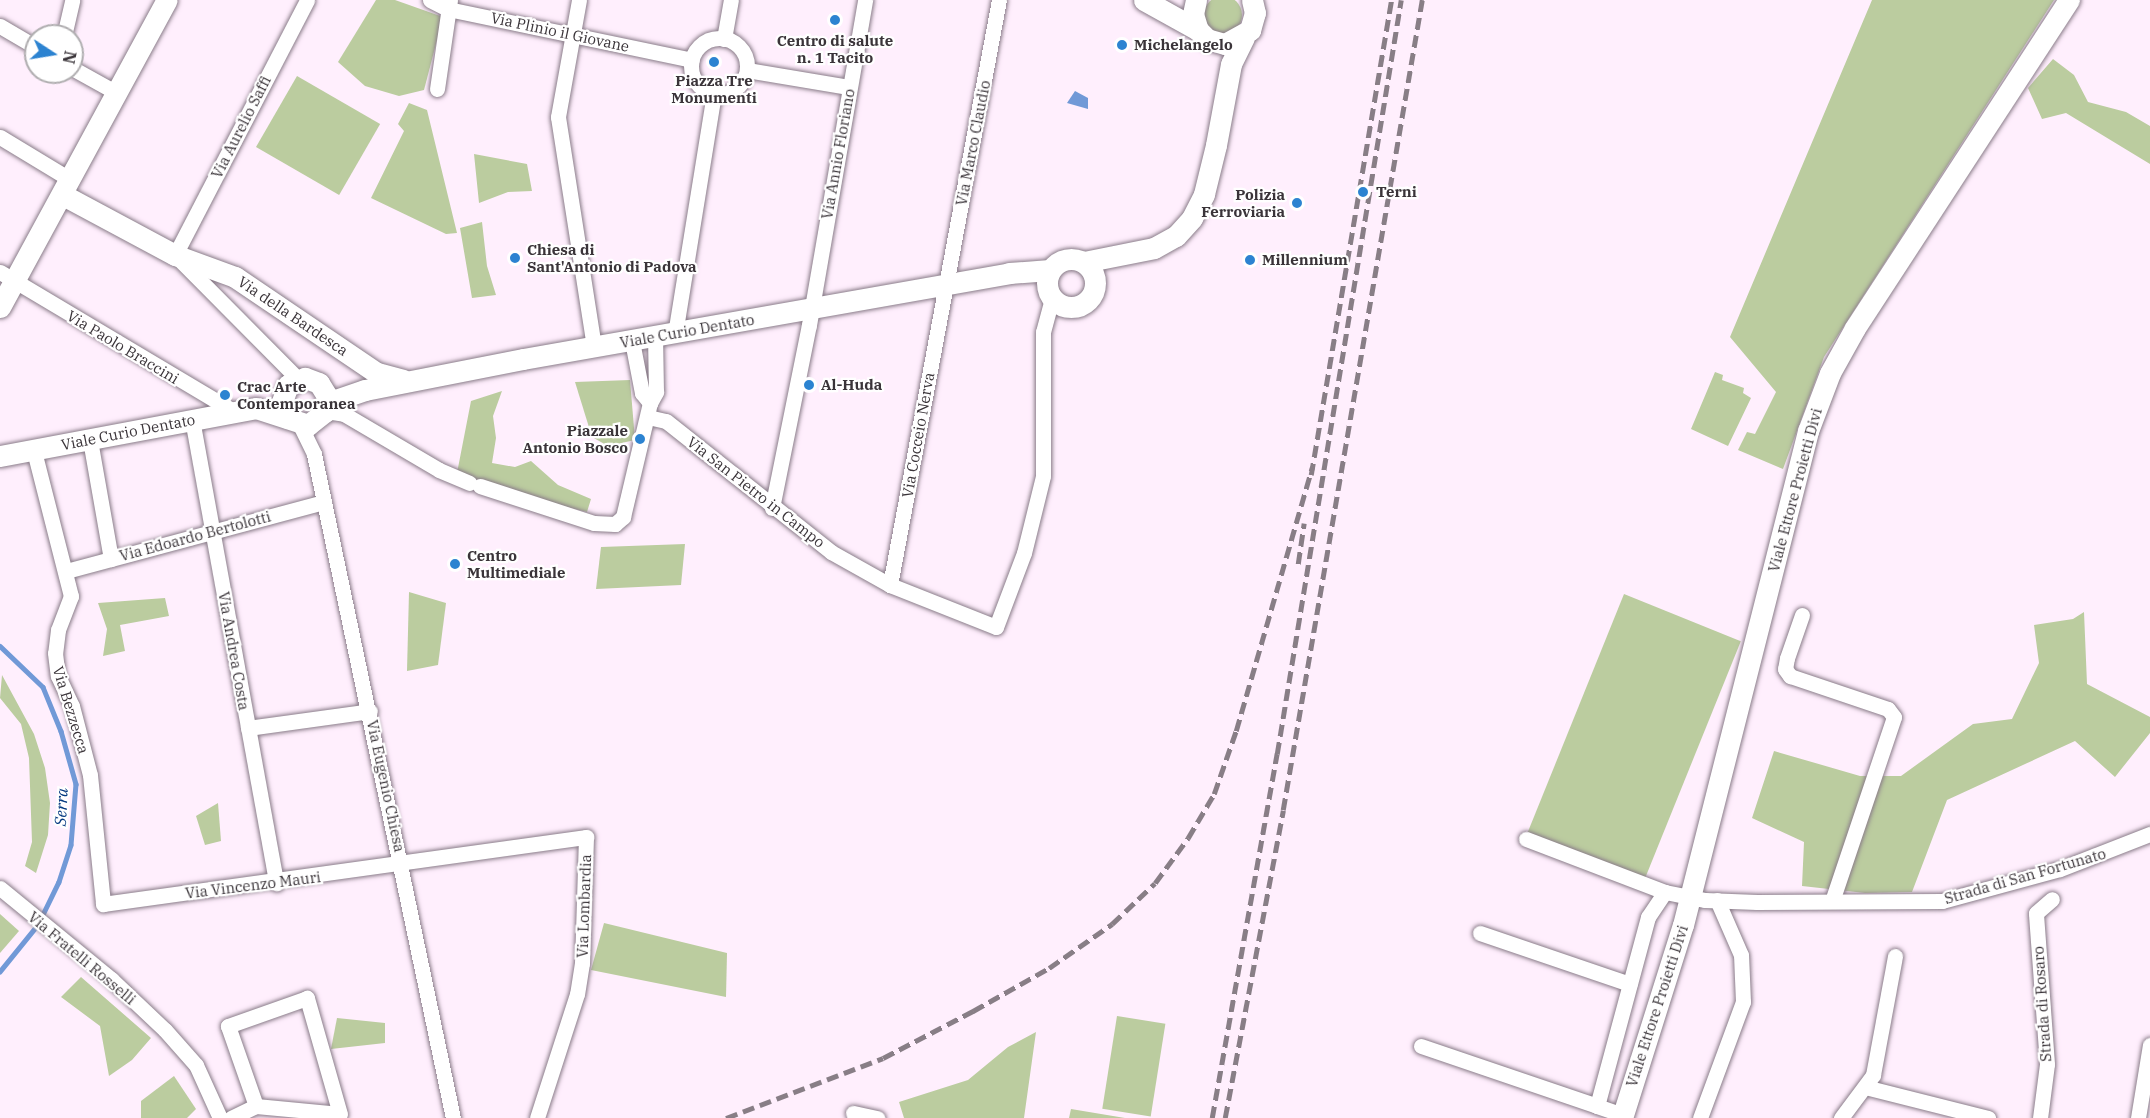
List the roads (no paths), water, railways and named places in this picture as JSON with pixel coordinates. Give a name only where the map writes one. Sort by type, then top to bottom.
[{"type":"street","points":[[67,24],[72,0]]},
{"type":"street","points":[[0,307],[7,277],[67,187],[167,0]]},
{"type":"street","name":"Via Aurelio Saffi","points":[[175,255],[307,0]]},
{"type":"street","name":"Via Plinio il Giovane","points":[[430,0],[572,35],[692,60]]},
{"type":"street","points":[[579,0],[558,117],[594,348]]},
{"type":"street","points":[[724,39],[731,0]]},
{"type":"street","name":"Via Annio Floriano","points":[[772,508],[812,309],[865,0]]},
{"type":"street","name":"Via Marco Claudio","points":[[945,285],[999,0]]},
{"type":"street","points":[[1196,0],[1193,14],[1218,66],[1222,97]]},
{"type":"street","points":[[1222,97],[1231,64],[1253,22],[1252,0]]},
{"type":"street","name":"Viale Ettore Proietti Divi","points":[[1420,1046],[1622,1116],[1690,897],[1799,465],[1830,373],[1855,327],[2069,0]]},
{"type":"street","points":[[1150,1],[1202,34],[1226,44],[1244,37]]},
{"type":"street","points":[[437,89],[449,4]]},
{"type":"street","points":[[0,26],[24,40]]},
{"type":"street","points":[[724,39],[743,52],[747,70],[739,86],[714,94],[693,77],[692,60],[702,44],[724,39]]},
{"type":"street","points":[[747,70],[849,87]]},
{"type":"street","points":[[84,75],[117,93]]},
{"type":"street","points":[[324,405],[308,425],[294,421],[281,404],[291,384],[312,380],[324,405],[344,414],[439,470],[474,485],[594,524],[615,524],[623,517],[649,410],[656,392],[665,335],[714,94]]},
{"type":"street","name":"Viale Curio Dentato","points":[[1050,286],[1069,258],[1084,262],[1154,248],[1176,236],[1192,218],[1204,194],[1216,145],[1222,97]]},
{"type":"street","points":[[6,142],[67,187]]},
{"type":"street","name":"Via della Bardesca","points":[[67,187],[175,255],[236,277],[377,373],[408,381]]},
{"type":"street","name":"Viale Curio Dentato","points":[[324,405],[365,390],[408,381],[1009,273],[1050,286],[1062,306],[1080,306],[1090,298],[1096,286],[1131,251]]},
{"type":"street","name":"Via della Bardesca","points":[[175,255],[291,384]]},
{"type":"street","points":[[1084,262],[1095,276],[1096,286]]},
{"type":"street","name":"Via Paolo Braccini","points":[[7,277],[233,411]]},
{"type":"street","name":"Via Cocceio Nerva","points":[[890,585],[945,285]]},
{"type":"street","name":"Via San Pietro in Campo","points":[[649,410],[831,552],[890,585],[996,627],[1024,553],[1043,476],[1043,332],[1050,286]]},
{"type":"street","points":[[632,341],[642,393],[649,410]]},
{"type":"street","name":"Viale Curio Dentato","points":[[256,408],[291,384]]},
{"type":"street","name":"Via Eugenio Chiesa","points":[[314,454],[324,405]]},
{"type":"street","name":"Viale Curio Dentato","points":[[0,456],[256,408],[294,421]]},
{"type":"street","name":"Via Andrea Costa","points":[[192,419],[276,883]]},
{"type":"street","name":"Via Eugenio Chiesa","points":[[294,421],[314,454],[370,711],[453,1118]]},
{"type":"street","points":[[90,440],[111,559]]},
{"type":"street","name":"Via Bezzecca","points":[[34,451],[71,596],[58,630],[56,665],[90,776],[103,904]]},
{"type":"street","name":"Via Edoardo Bertolotti","points":[[66,571],[324,502]]},
{"type":"street","points":[[1802,615],[1787,658],[1785,669],[1790,676],[1888,709],[1894,717],[1832,901]]},
{"type":"street","points":[[248,728],[370,711]]},
{"type":"street","name":"Strada di San Fortunato","points":[[1690,897],[1717,900],[1889,904],[1942,901],[2060,869],[2150,834]]},
{"type":"street","name":"Via Lombardia","points":[[402,865],[586,837],[582,963],[578,994],[537,1118]]},
{"type":"street","points":[[1526,839],[1665,892],[1690,897]]},
{"type":"street","name":"Via Vincenzo Mauri","points":[[103,904],[402,865]]},
{"type":"street","name":"Via Fratelli Rosselli","points":[[0,888],[48,931],[111,979],[165,1030],[196,1065],[220,1118]]},
{"type":"street","name":"Viale Ettore Proietti Divi","points":[[1597,1106],[1648,917],[1665,892]]},
{"type":"street","name":"Strada di Rosaro","points":[[2040,1118],[2047,1064],[2036,912],[2052,899]]},
{"type":"street","points":[[1700,1118],[1743,1002],[1741,955],[1717,900]]},
{"type":"street","points":[[1480,933],[1630,984]]},
{"type":"street","points":[[1841,1118],[1873,1075],[1895,956]]},
{"type":"street","points":[[231,1118],[256,1106],[340,1114],[308,998],[228,1026],[256,1106]]},
{"type":"street","points":[[2138,1118],[2148,1079],[2150,1045]]},
{"type":"street","points":[[1865,1087],[1988,1118]]},
{"type":"street","points":[[853,1113],[877,1118]]},
{"type":"water","points":[[1075,91],[1088,98],[1088,109],[1067,103]]},
{"type":"waterway","name":"Serra","points":[[0,646],[43,687],[61,731],[76,784],[71,845],[59,882],[38,925],[0,972]]},
{"type":"railway","points":[[1311,475],[1391,0]]},
{"type":"railway","points":[[1212,1118],[1277,754],[1401,0]]},
{"type":"railway","points":[[1225,1118],[1283,810],[1422,0]]},
{"type":"railway","points":[[726,1118],[883,1058],[973,1011],[1049,968],[1112,924],[1155,883],[1188,838],[1214,794],[1236,731],[1312,467]]},
{"type":"railway","points":[[1298,564],[1304,523]]},
{"type":"place","name":"Centro di salute n. 1 Tacito","points":[[835,20]]},
{"type":"place","name":"Michelangelo","points":[[1122,45]]},
{"type":"place","name":"Piazza Tre Monumenti","points":[[714,62]]},
{"type":"place","name":"Terni","points":[[1363,192]]},
{"type":"place","name":"Polizia Ferroviaria","points":[[1297,203]]},
{"type":"place","name":"Chiesa di Sant'Antonio di Padova","points":[[515,258]]},
{"type":"place","name":"Millennium","points":[[1250,260]]},
{"type":"place","name":"Al-Huda","points":[[809,385]]},
{"type":"place","name":"Crac Arte Contemporanea","points":[[225,395]]},
{"type":"place","name":"Piazzale Antonio Bosco","points":[[640,439]]},
{"type":"place","name":"Centro Multimediale","points":[[455,564]]}]
